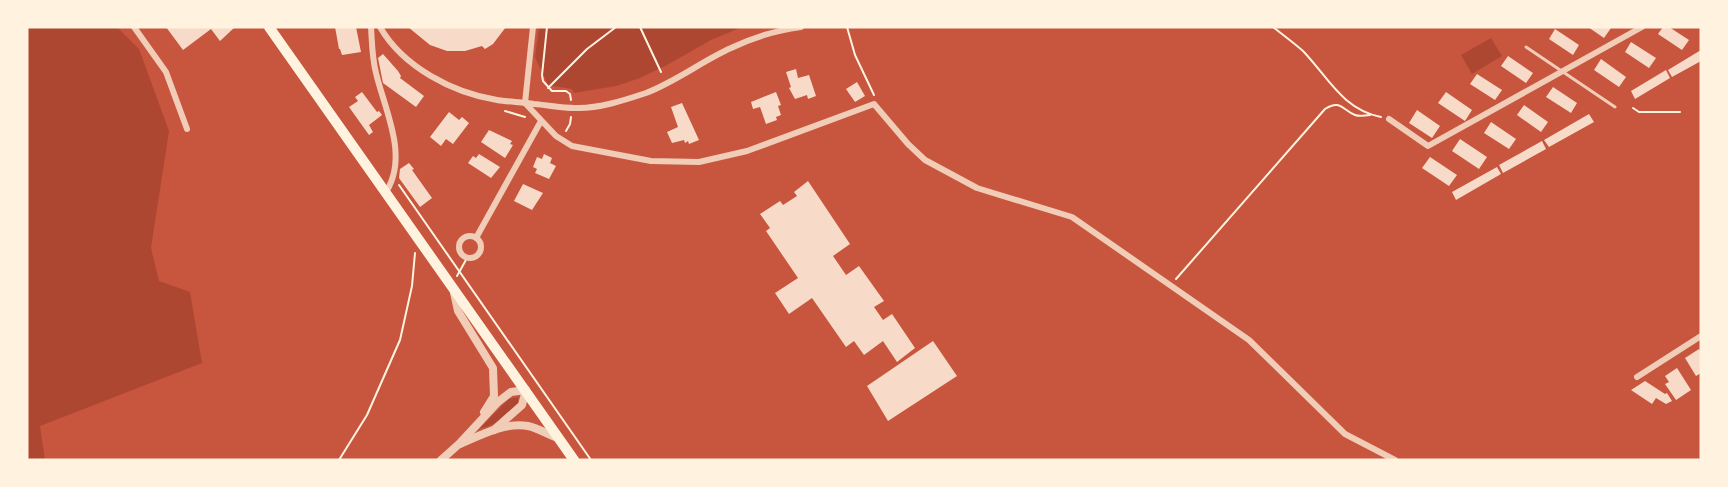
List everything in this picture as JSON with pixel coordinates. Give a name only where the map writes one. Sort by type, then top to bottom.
[{"type":"main road","points":[[269,27],[574,460]]},
{"type":"street","points":[[134,27],[166,72],[187,129]]},
{"type":"street","points":[[371,27],[375,70],[391,126],[397,164],[386,192]]},
{"type":"street","points":[[380,27],[396,48],[414,64],[441,82],[468,93],[497,100],[576,108],[629,98],[674,80],[739,44],[766,33],[801,27]]},
{"type":"street","points":[[533,27],[525,103],[556,136],[572,146],[651,161],[699,162],[747,151],[874,104],[925,160],[977,188],[1072,217],[1249,340],[1345,434],[1395,460]]},
{"type":"street","points":[[1389,119],[1427,146],[1642,27]]},
{"type":"street","points":[[476,238],[541,121]]},
{"type":"street","points":[[469,237],[476,238],[481,247],[479,253],[474,258],[467,258],[462,254],[460,243],[469,237]]},
{"type":"street","points":[[453,288],[458,310],[493,368],[494,396],[478,422]]},
{"type":"street","points":[[1637,377],[1701,336]]},
{"type":"street","points":[[441,460],[498,402],[511,392],[526,390],[522,405],[494,430]]},
{"type":"street","points":[[459,444],[494,430],[514,425],[530,426],[558,438]]},
{"type":"lane","points":[[1526,47],[1616,107]]},
{"type":"path","points":[[548,88],[587,49],[616,27]]},
{"type":"path","points":[[640,27],[661,72]]},
{"type":"path","points":[[847,27],[855,55],[874,95],[874,104]]},
{"type":"path","points":[[1273,27],[1302,51],[1344,99],[1355,108],[1370,115]]},
{"type":"path","points":[[1339,105],[1344,99]]},
{"type":"path","points":[[1170,285],[1325,109],[1332,105],[1339,105],[1353,115],[1370,115],[1389,119]]},
{"type":"path","points":[[1633,108],[1639,112],[1680,112]]},
{"type":"path","points":[[393,178],[591,460]]},
{"type":"path","points":[[339,460],[367,415],[400,340],[412,286],[416,238]]},
{"type":"path","points":[[453,288],[467,258]]},
{"type":"shaded area","points":[[27,27],[117,27],[139,49],[169,131],[151,248],[159,281],[190,292],[202,363],[40,426],[45,460],[27,460]]},
{"type":"shaded area","points":[[539,27],[742,27],[711,40],[640,78],[616,86],[574,93],[572,89],[548,85],[535,57]]},
{"type":"shaded area","points":[[1491,38],[1502,56],[1472,74],[1461,55]]},
{"type":"shaded area","points":[[518,397],[518,403],[505,415],[490,425],[480,428],[509,399]]},
{"type":"building","points":[[166,27],[235,27],[220,41],[211,29],[183,50]]},
{"type":"building","points":[[335,27],[356,27],[361,52],[342,55]]},
{"type":"building","points":[[408,27],[506,27],[493,44],[485,49],[482,46],[465,51],[447,51],[430,45]]},
{"type":"building","points":[[1588,27],[1609,27],[1611,28],[1604,38]]},
{"type":"building","points":[[1663,27],[1669,27],[1689,40],[1682,50],[1658,34]]},
{"type":"building","points":[[1555,29],[1579,45],[1573,55],[1549,39]]},
{"type":"building","points":[[1631,42],[1656,58],[1649,68],[1625,52]]},
{"type":"building","points":[[1701,50],[1701,61],[1672,77],[1668,70]]},
{"type":"building","points":[[383,54],[398,71],[400,78],[424,96],[416,107],[383,83],[378,58]]},
{"type":"building","points":[[1508,56],[1533,73],[1526,83],[1501,66]]},
{"type":"building","points":[[1601,59],[1626,77],[1619,87],[1594,70]]},
{"type":"building","points":[[796,69],[798,78],[809,75],[816,96],[808,99],[807,95],[795,99],[789,88],[791,87],[786,72]]},
{"type":"building","points":[[1666,70],[1670,78],[1635,99],[1631,91]]},
{"type":"building","points":[[1477,74],[1502,90],[1495,100],[1470,84]]},
{"type":"building","points":[[857,82],[865,96],[855,102],[846,89]]},
{"type":"building","points":[[1553,87],[1577,103],[1571,113],[1546,97]]},
{"type":"building","points":[[362,92],[377,112],[379,111],[382,115],[369,125],[373,132],[369,135],[349,107],[358,101],[355,97]]},
{"type":"building","points":[[776,92],[781,105],[778,106],[781,115],[776,117],[777,120],[766,124],[760,107],[753,109],[751,102]]},
{"type":"building","points":[[1446,92],[1472,110],[1465,121],[1438,103]]},
{"type":"building","points":[[682,103],[699,140],[689,144],[684,140],[672,143],[667,132],[678,127],[671,107]]},
{"type":"building","points":[[1524,105],[1548,122],[1541,132],[1517,115]]},
{"type":"building","points":[[1417,110],[1440,126],[1432,138],[1409,123]]},
{"type":"building","points":[[449,112],[459,120],[462,117],[469,123],[453,144],[446,139],[441,146],[430,137]]},
{"type":"building","points":[[1589,114],[1594,122],[1549,147],[1544,140]]},
{"type":"building","points":[[1491,122],[1516,139],[1509,149],[1484,133]]},
{"type":"building","points":[[489,130],[512,141],[510,144],[513,145],[505,158],[481,142]]},
{"type":"building","points":[[1460,139],[1487,157],[1479,169],[1452,151]]},
{"type":"building","points":[[1542,141],[1546,149],[1503,173],[1499,165]]},
{"type":"building","points":[[479,154],[500,167],[491,178],[468,163],[473,156],[476,158]]},
{"type":"building","points":[[544,154],[552,158],[550,163],[556,166],[549,179],[535,173],[537,169],[533,167],[537,157],[542,159]]},
{"type":"building","points":[[1430,157],[1457,175],[1449,186],[1422,168]]},
{"type":"building","points":[[409,163],[432,198],[420,207],[399,178],[400,169]]},
{"type":"building","points":[[1497,167],[1501,174],[1456,200],[1452,192]]},
{"type":"building","points":[[808,181],[850,244],[833,256],[846,275],[859,266],[884,301],[874,307],[883,320],[892,314],[915,348],[897,362],[883,341],[864,355],[854,341],[846,347],[812,298],[789,314],[775,293],[798,278],[766,231],[770,228],[760,214],[780,201],[783,205],[797,196],[794,192]]},
{"type":"building","points":[[523,184],[543,193],[532,210],[514,201]]},
{"type":"building","points":[[933,341],[957,376],[888,421],[867,386]]},
{"type":"building","points":[[1699,349],[1701,373],[1696,376],[1685,358]]},
{"type":"building","points":[[1677,368],[1691,390],[1676,400],[1665,384],[1669,382],[1665,376]]},
{"type":"building","points":[[1645,381],[1665,394],[1667,393],[1672,401],[1666,404],[1656,398],[1652,404],[1631,390]]}]
